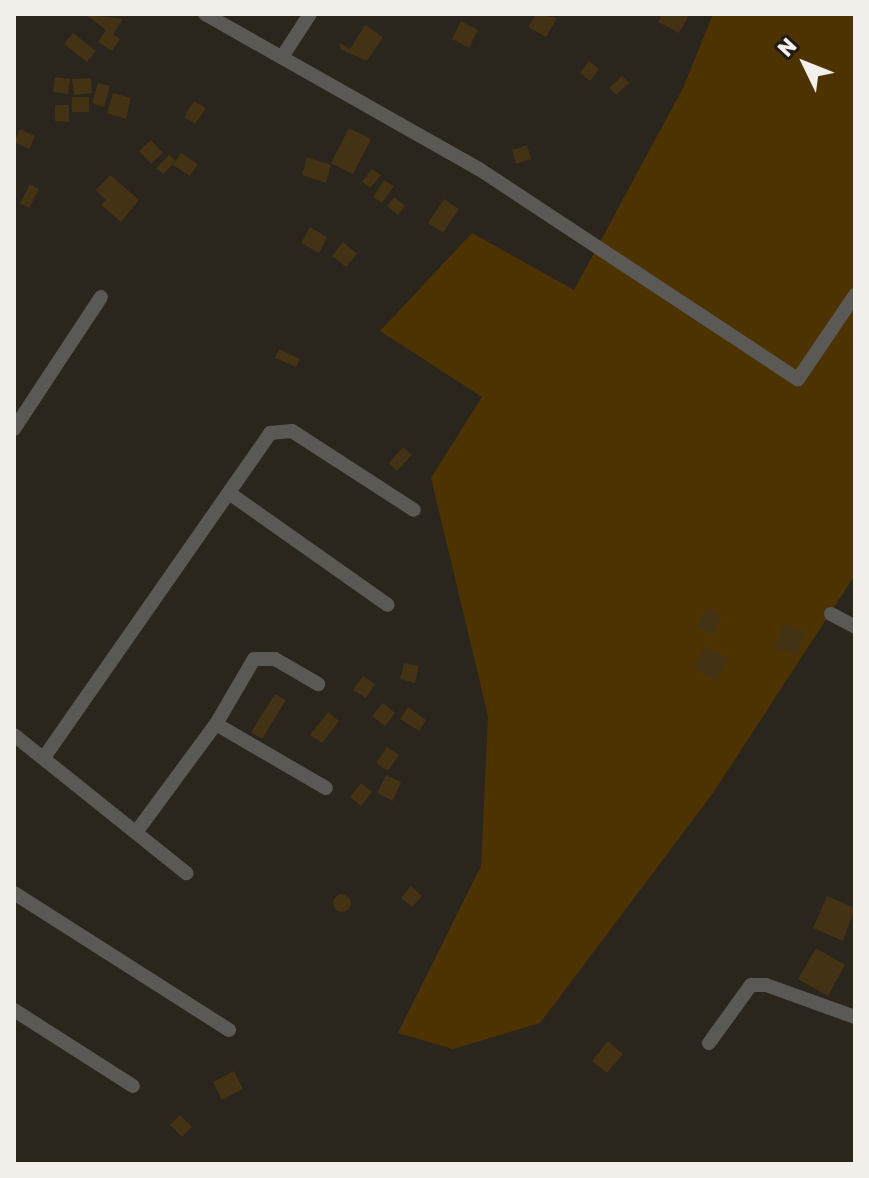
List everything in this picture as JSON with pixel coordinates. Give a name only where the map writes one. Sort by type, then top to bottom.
[{"type":"street","points":[[205,14],[505,186],[798,379],[855,295]]},
{"type":"street","points":[[282,57],[310,14]]},
{"type":"street","points":[[14,429],[101,297]]},
{"type":"street","points":[[45,756],[270,433],[280,428],[414,510]]},
{"type":"street","points":[[229,493],[388,605]]},
{"type":"street","points":[[831,614],[855,627]]},
{"type":"street","points":[[137,831],[216,724],[254,659],[262,655],[318,684]]},
{"type":"street","points":[[216,724],[326,788]]},
{"type":"street","points":[[14,735],[45,756],[186,873]]},
{"type":"street","points":[[14,893],[229,1030]]},
{"type":"street","points":[[709,1043],[751,985],[766,985],[855,1017]]},
{"type":"street","points":[[14,1010],[133,1086]]},
{"type":"shaded area","points":[[713,14],[855,14],[855,575],[713,793],[540,1023],[453,1049],[398,1033],[481,866],[488,716],[431,478],[482,397],[380,331],[472,233],[574,290],[683,88]]},
{"type":"building","points":[[85,14],[123,19],[113,34],[120,39],[112,51],[98,42],[106,30]]},
{"type":"building","points":[[536,14],[557,18],[546,37],[528,27]]},
{"type":"building","points":[[662,14],[688,17],[679,33],[658,22]]},
{"type":"building","points":[[461,21],[478,30],[469,48],[452,39]]},
{"type":"building","points":[[365,25],[383,37],[367,61],[340,49],[340,43],[350,49]]},
{"type":"building","points":[[73,33],[96,51],[87,62],[64,44]]},
{"type":"building","points":[[589,61],[599,69],[590,81],[580,73]]},
{"type":"building","points":[[622,76],[629,83],[616,95],[609,88]]},
{"type":"building","points":[[55,77],[70,79],[68,94],[53,92]]},
{"type":"building","points":[[91,78],[92,93],[74,95],[72,79]]},
{"type":"building","points":[[98,83],[110,86],[104,107],[92,103]]},
{"type":"building","points":[[113,93],[131,98],[126,119],[107,113]]},
{"type":"building","points":[[72,97],[89,97],[89,112],[72,112]]},
{"type":"building","points":[[194,101],[206,108],[195,124],[184,117]]},
{"type":"building","points":[[55,105],[69,105],[69,122],[55,121]]},
{"type":"building","points":[[349,128],[371,139],[353,174],[331,163]]},
{"type":"building","points":[[20,129],[35,136],[29,149],[14,142]]},
{"type":"building","points":[[151,140],[163,153],[151,164],[139,151]]},
{"type":"building","points":[[527,145],[531,159],[516,164],[512,150]]},
{"type":"building","points":[[181,153],[198,164],[190,176],[173,165]]},
{"type":"building","points":[[169,155],[176,161],[163,174],[156,168]]},
{"type":"building","points":[[307,157],[331,165],[326,183],[302,175]]},
{"type":"building","points":[[372,169],[381,175],[370,188],[362,182]]},
{"type":"building","points":[[110,175],[139,200],[121,222],[101,205],[106,200],[96,190]]},
{"type":"building","points":[[384,180],[394,186],[382,203],[373,197]]},
{"type":"building","points":[[30,184],[39,189],[29,208],[20,203]]},
{"type":"building","points":[[394,197],[405,206],[398,215],[387,206]]},
{"type":"building","points":[[444,199],[459,209],[443,233],[428,223]]},
{"type":"building","points":[[310,227],[327,237],[319,253],[301,243]]},
{"type":"building","points":[[343,242],[357,254],[346,267],[332,256]]},
{"type":"building","points":[[279,349],[300,359],[296,367],[275,358]]},
{"type":"building","points":[[403,447],[412,455],[397,471],[389,463]]},
{"type":"building","points":[[706,608],[722,616],[713,635],[697,627]]},
{"type":"building","points":[[783,624],[805,632],[797,655],[775,648]]},
{"type":"building","points":[[706,646],[729,659],[716,681],[693,667]]},
{"type":"building","points":[[404,663],[419,666],[415,683],[400,679]]},
{"type":"building","points":[[363,676],[375,684],[366,698],[353,690]]},
{"type":"building","points":[[275,694],[286,700],[262,739],[251,732]]},
{"type":"building","points":[[383,703],[395,713],[385,726],[372,716]]},
{"type":"building","points":[[408,707],[426,720],[419,731],[400,719]]},
{"type":"building","points":[[328,712],[339,721],[322,743],[310,735]]},
{"type":"building","points":[[387,747],[399,755],[388,771],[376,763]]},
{"type":"building","points":[[386,775],[401,782],[393,801],[377,793]]},
{"type":"building","points":[[361,783],[372,792],[361,806],[350,797]]},
{"type":"building","points":[[411,886],[422,896],[412,907],[401,898]]},
{"type":"building","points":[[338,894],[346,894],[351,903],[349,910],[338,912],[333,907],[333,899]]},
{"type":"building","points":[[827,896],[855,908],[843,941],[813,928]]},
{"type":"building","points":[[816,948],[845,965],[828,996],[798,979]]},
{"type":"building","points":[[608,1041],[623,1054],[607,1073],[592,1061]]},
{"type":"building","points":[[234,1071],[243,1089],[222,1100],[213,1082]]},
{"type":"building","points":[[180,1115],[192,1127],[182,1137],[170,1125]]}]
